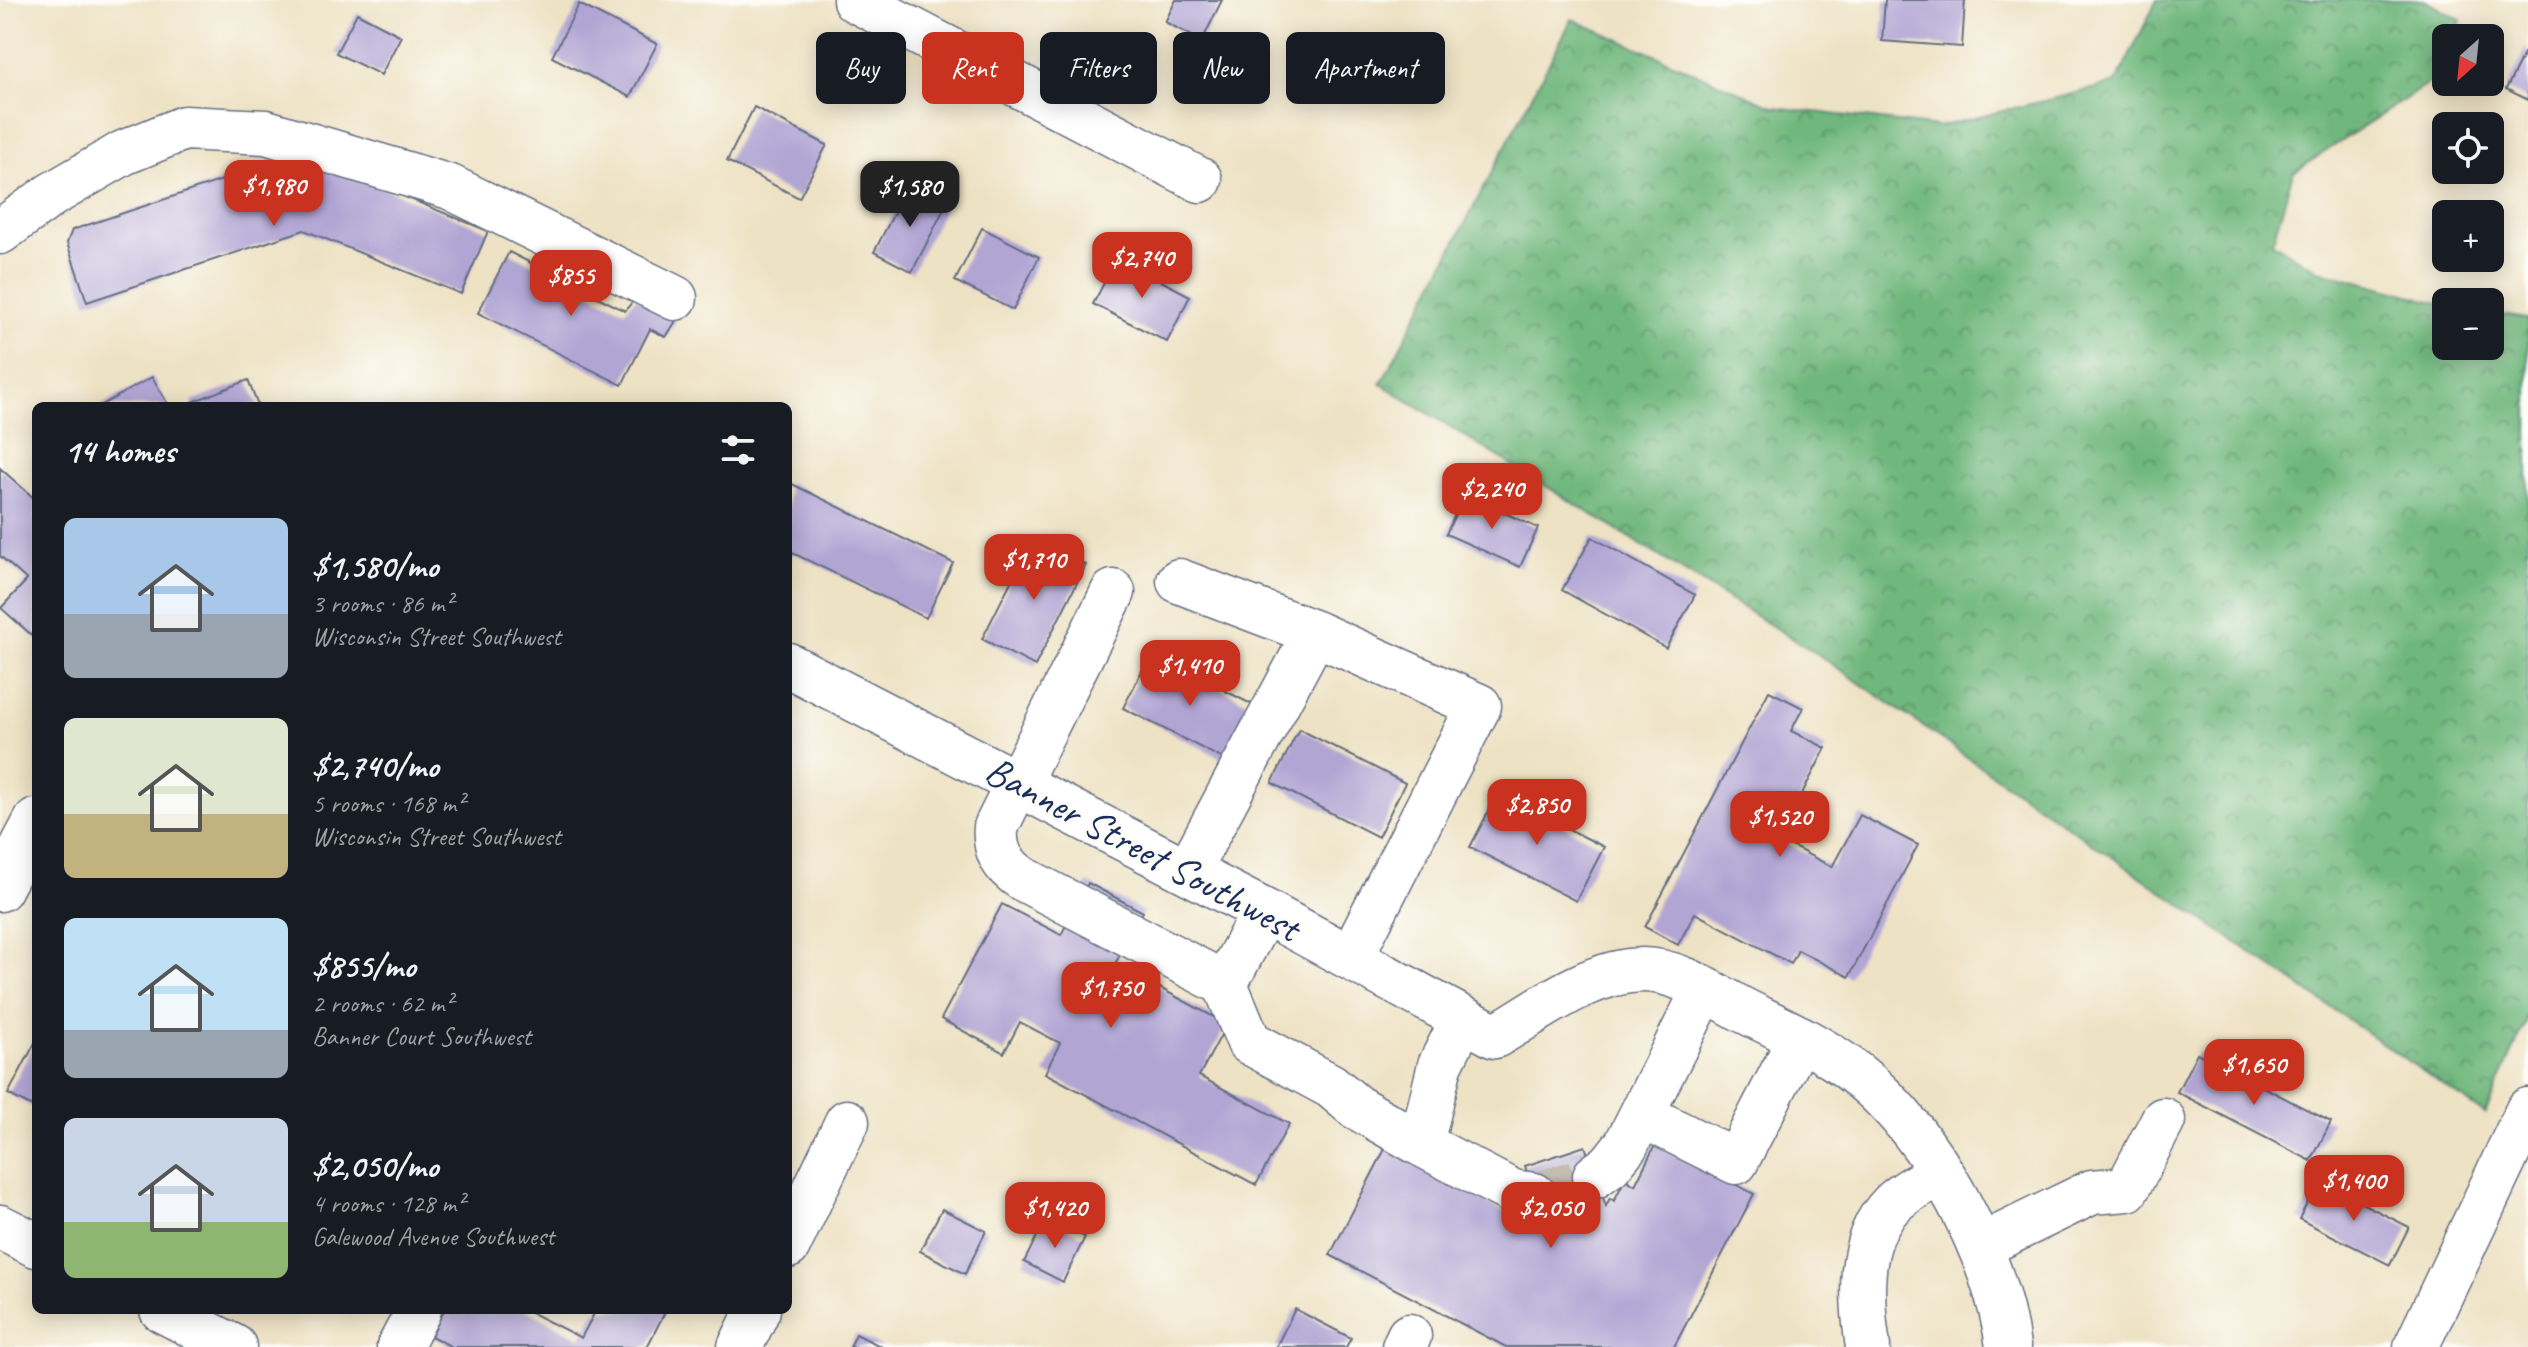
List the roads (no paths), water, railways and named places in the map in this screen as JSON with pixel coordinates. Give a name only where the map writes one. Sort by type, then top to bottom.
[{"type":"street","points":[[855,0],[1200,180]]},
{"type":"street","points":[[0,233],[51,195],[123,153],[184,128],[266,132],[450,187],[675,298]]},
{"type":"street","points":[[1179,581],[1315,633],[1479,706],[1351,957]]},
{"type":"street","points":[[1113,592],[1017,782],[995,833],[1000,856],[1013,872],[1225,984],[1249,1042],[1331,1086],[1356,1107],[1421,1144],[1513,1192],[1534,1195]]},
{"type":"street","points":[[1188,871],[1315,633]]},
{"type":"street","name":"Banner Street Southwest","points":[[792,667],[1188,871],[1479,1028]]},
{"type":"street","points":[[0,889],[32,829]]},
{"type":"street","points":[[1225,984],[1264,911]]},
{"type":"street","points":[[1421,1144],[1440,1065],[1479,1028],[1603,976],[1644,970],[1676,976],[1800,1038],[1858,1075],[1886,1100],[1940,1173],[1981,1246],[1994,1282],[2008,1347]]},
{"type":"street","points":[[1595,1176],[1610,1165],[1626,1145],[1704,990]]},
{"type":"street","points":[[1642,1115],[1736,1162],[1800,1038]]},
{"type":"street","points":[[2416,1347],[2528,1110]]},
{"type":"street","points":[[1981,1246],[2092,1192],[2127,1189],[2163,1120]]},
{"type":"street","points":[[792,1238],[847,1122]]},
{"type":"street","points":[[1868,1347],[1863,1312],[1864,1268],[1875,1230],[1892,1204],[1940,1173]]},
{"type":"street","points":[[0,1227],[32,1243]]},
{"type":"street","points":[[174,1314],[231,1333]]},
{"type":"street","points":[[399,1347],[417,1314]]},
{"type":"tunnel","points":[[1534,1195],[1595,1176]]}]
